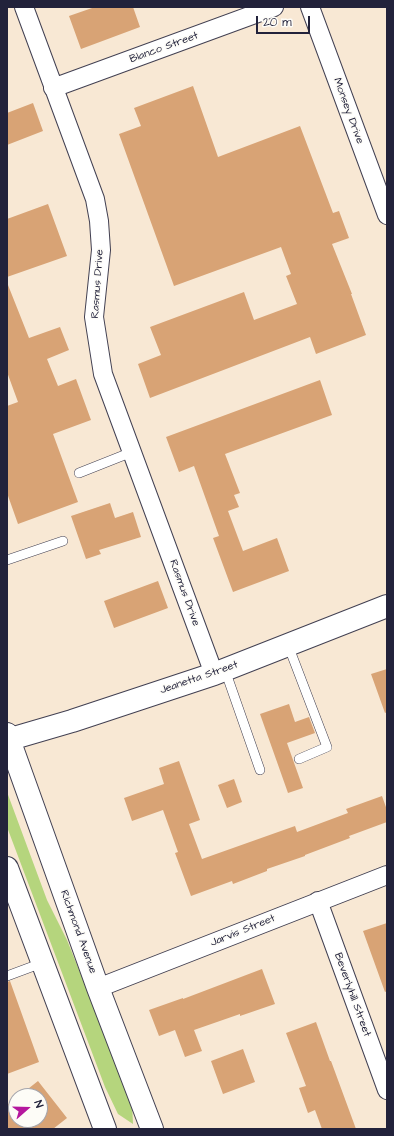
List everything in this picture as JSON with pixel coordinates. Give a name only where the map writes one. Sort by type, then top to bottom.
[{"type":"main road","name":"Jeanetta Street","points":[[8,738],[72,720],[219,672],[387,606]]},
{"type":"main road","name":"Richmond Avenue","points":[[8,738],[98,988],[152,1129]]},
{"type":"main road","points":[[7,868],[105,1129]]},
{"type":"street","name":"Rasmus Drive","points":[[24,7],[94,199],[99,221],[101,250],[94,317],[103,374],[132,452],[219,672]]},
{"type":"street","name":"Blanco Street","points":[[54,88],[274,7]]},
{"type":"street","name":"Monsey Drive","points":[[310,7],[387,215]]},
{"type":"street","name":"Jarvis Street","points":[[98,988],[387,874]]},
{"type":"street","name":"Beverlyhill Street","points":[[318,901],[387,1090]]},
{"type":"lane","points":[[79,473],[132,452]]},
{"type":"lane","points":[[7,560],[63,541]]},
{"type":"lane","points":[[288,645],[328,747],[299,759]]},
{"type":"lane","points":[[219,672],[260,770]]},
{"type":"lane","points":[[7,976],[42,962]]},
{"type":"green space","points":[[7,792],[47,900],[67,940],[132,1102],[133,1124],[118,1114],[105,1087],[7,827]]},
{"type":"building","points":[[95,7],[133,7],[140,27],[81,49],[69,16]]},
{"type":"building","points":[[193,86],[218,157],[300,126],[333,213],[339,211],[349,238],[332,244],[352,294],[366,335],[316,354],[310,337],[150,398],[138,364],[161,355],[150,327],[244,292],[254,320],[297,304],[286,276],[291,274],[281,247],[174,286],[119,134],[141,126],[134,108]]},
{"type":"building","points":[[33,103],[43,131],[7,145],[7,113]]},
{"type":"building","points":[[48,204],[67,256],[7,277],[7,219]]},
{"type":"building","points":[[8,285],[29,338],[60,327],[69,350],[47,359],[58,386],[76,379],[91,420],[53,434],[78,502],[18,524],[7,493],[7,406],[18,402],[7,372]]},
{"type":"building","points":[[320,380],[332,415],[225,454],[240,493],[234,495],[239,507],[228,511],[243,551],[277,538],[289,571],[233,592],[213,538],[219,536],[194,466],[179,472],[166,437]]},
{"type":"building","points":[[110,503],[115,518],[133,512],[141,537],[99,550],[101,554],[86,559],[71,516]]},
{"type":"building","points":[[158,581],[168,608],[114,628],[104,601]]},
{"type":"building","points":[[387,669],[387,712],[385,713],[371,674]]},
{"type":"building","points":[[289,704],[295,722],[309,717],[315,733],[287,743],[303,788],[288,793],[260,714]]},
{"type":"building","points":[[179,761],[200,820],[189,824],[202,859],[295,826],[297,832],[348,813],[346,809],[382,796],[387,810],[387,822],[349,836],[350,838],[305,856],[267,869],[267,871],[233,884],[232,881],[191,896],[175,853],[178,852],[163,810],[132,821],[124,798],[164,784],[159,768]]},
{"type":"building","points":[[234,779],[242,802],[227,808],[218,785]]},
{"type":"building","points":[[387,923],[387,991],[385,992],[363,931]]},
{"type":"building","points":[[262,969],[275,1004],[194,1030],[202,1051],[185,1057],[175,1030],[159,1036],[149,1010],[183,999]]},
{"type":"building","points":[[10,981],[39,1062],[7,1074],[7,982]]},
{"type":"building","points":[[316,1022],[356,1129],[322,1129],[315,1110],[308,1113],[299,1088],[306,1086],[286,1033]]},
{"type":"building","points":[[243,1049],[255,1082],[223,1094],[211,1061]]},
{"type":"building","points":[[38,1081],[43,1088],[29,1088]]},
{"type":"building","points":[[48,1094],[67,1118],[53,1129],[7,1129],[8,1104],[8,1128],[48,1128]]}]
